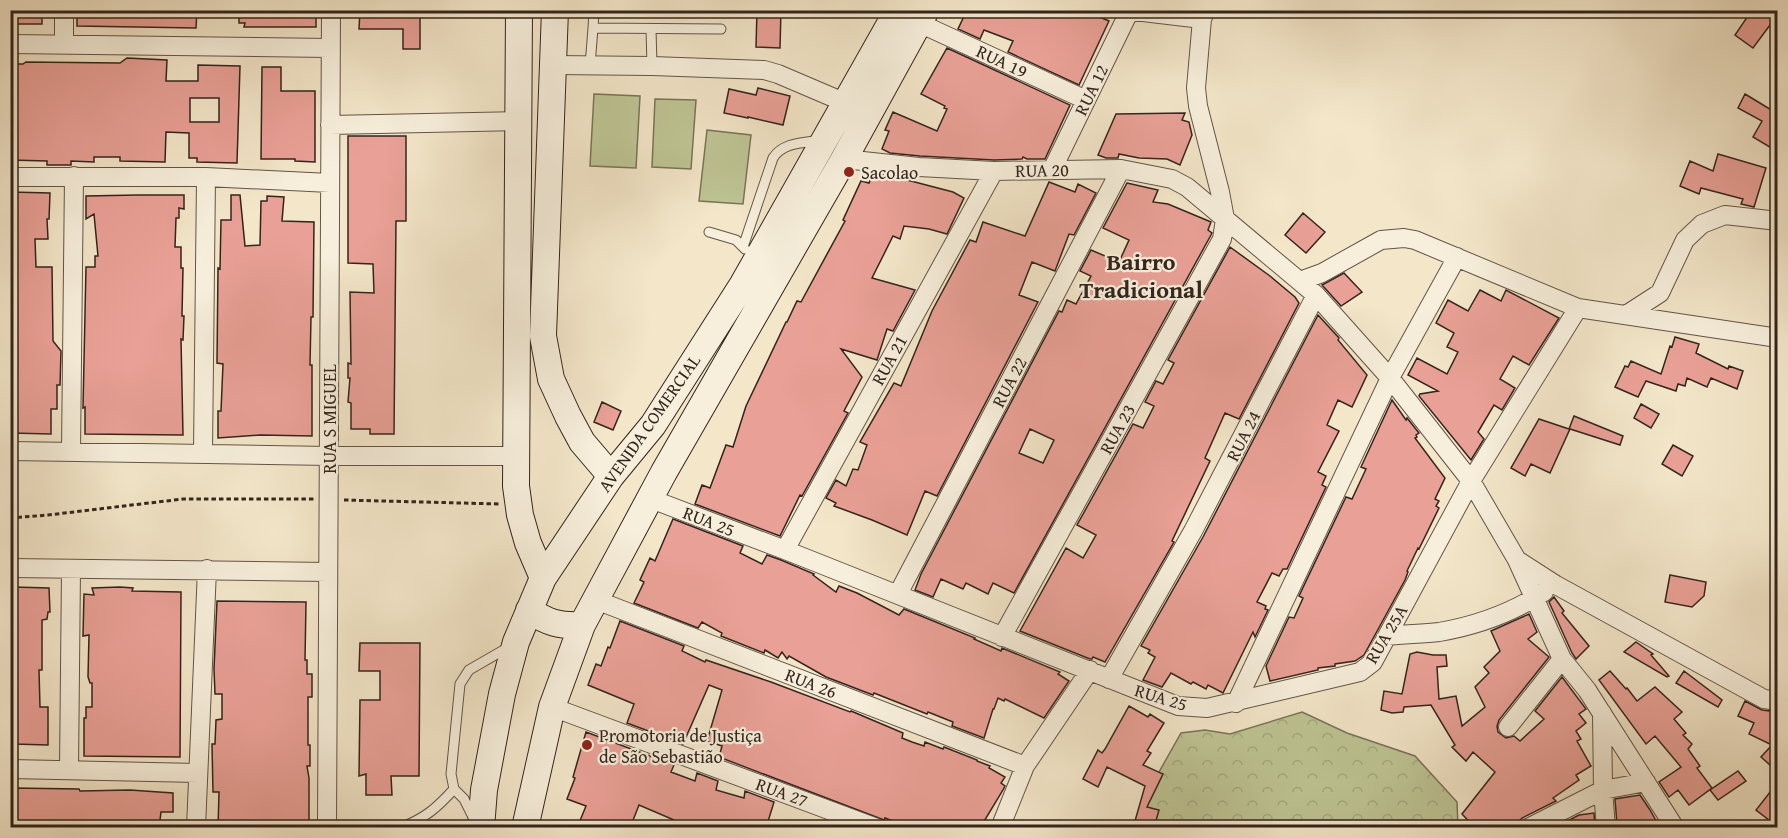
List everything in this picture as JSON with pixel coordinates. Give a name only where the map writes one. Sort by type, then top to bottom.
[{"type":"street","points":[[64,10],[64,45]]},
{"type":"street","name":"RUA S MIGUEL","points":[[327,828],[331,10]]},
{"type":"street","points":[[519,10],[516,486],[528,543],[543,578]]},
{"type":"street","points":[[555,10],[543,336],[551,379],[568,416],[582,442],[611,476]]},
{"type":"street","points":[[1128,11],[1204,15],[1196,88],[1198,106],[1225,219],[1316,295],[1390,378],[1471,481],[1517,560],[1562,659],[1587,690],[1675,828]]},
{"type":"street","name":"RUA 12","points":[[1052,170],[1128,11]]},
{"type":"street","name":"RUA 19","points":[[914,15],[1086,100]]},
{"type":"street","name":"AVENIDA COMERCIAL","points":[[479,828],[502,694],[516,642],[543,578],[611,476],[653,425],[743,284],[749,253],[826,139],[846,103],[886,57],[914,15]]},
{"type":"street","points":[[10,44],[330,48]]},
{"type":"street","name":"AVENIDA COMERCIAL","points":[[532,825],[552,707],[582,625],[664,472],[844,159],[886,57]]},
{"type":"street","points":[[554,65],[764,70],[846,103]]},
{"type":"street","points":[[330,125],[552,112]]},
{"type":"street","name":"RUA 20","points":[[844,159],[994,171],[1121,169],[1172,179],[1187,187],[1225,219]]},
{"type":"street","name":"RUA 22","points":[[898,594],[1121,169]]},
{"type":"street","name":"RUA 21","points":[[785,550],[994,171]]},
{"type":"street","points":[[10,177],[206,177],[330,183]]},
{"type":"street","points":[[71,451],[74,177]]},
{"type":"street","points":[[203,453],[206,177]]},
{"type":"street","points":[[1626,315],[1660,293],[1685,240],[1702,224],[1725,215],[1778,220]]},
{"type":"street","name":"RUA 23","points":[[1002,637],[1222,239],[1225,219]]},
{"type":"street","points":[[1300,281],[1322,273],[1381,240],[1404,238],[1457,257],[1578,308],[1778,338]]},
{"type":"street","points":[[1236,703],[1390,378],[1457,257]]},
{"type":"street","name":"RUA 24","points":[[1109,679],[1193,531],[1316,295]]},
{"type":"street","name":"RUA 25A","points":[[1236,703],[1360,672],[1373,662],[1471,481],[1578,308]]},
{"type":"street","points":[[637,446],[650,450],[659,459],[664,472]]},
{"type":"street","points":[[10,450],[329,456],[517,456]]},
{"type":"street","name":"RUA 25","points":[[651,499],[898,594],[1178,706],[1206,708],[1236,703]]},
{"type":"street","points":[[1517,560],[1556,585],[1764,699],[1778,702]]},
{"type":"street","points":[[10,568],[328,572]]},
{"type":"street","points":[[69,769],[71,569]]},
{"type":"street","points":[[196,828],[207,569]]},
{"type":"street","points":[[1387,636],[1440,632],[1466,625],[1507,612],[1556,585]]},
{"type":"street","name":"RUA 26","points":[[596,600],[1025,766]]},
{"type":"street","points":[[529,610],[550,623],[565,626],[582,625]]},
{"type":"street","points":[[1508,727],[1562,659]]},
{"type":"street","points":[[1000,828],[1025,766],[1090,670]]},
{"type":"street","name":"RUA 27","points":[[552,707],[877,828]]},
{"type":"street","points":[[1602,713],[1606,828]]},
{"type":"street","points":[[10,769],[198,773]]},
{"type":"street","points":[[1528,828],[1603,790],[1646,782]]},
{"type":"lane","points":[[590,66],[594,10]]},
{"type":"lane","points":[[593,28],[721,29]]},
{"type":"lane","points":[[651,29],[652,66]]},
{"type":"lane","points":[[749,253],[773,158],[777,152],[788,146],[826,139]]},
{"type":"lane","points":[[709,232],[736,240],[749,253]]},
{"type":"lane","points":[[479,828],[464,799],[454,789],[451,774],[460,684],[469,670],[516,642]]},
{"type":"lane","points":[[400,828],[426,816],[438,807],[454,789]]},
{"type":"path","points":[[10,518],[183,499],[328,499],[518,504]]},
{"type":"green space","points":[[594,94],[640,96],[636,168],[590,166]]},
{"type":"green space","points":[[655,99],[696,100],[691,169],[652,167]]},
{"type":"green space","points":[[707,130],[751,135],[743,204],[699,201]]},
{"type":"green space","points":[[1302,712],[1347,733],[1415,756],[1457,802],[1458,827],[1139,828],[1150,788],[1181,733],[1205,730],[1230,734]]},
{"type":"building","points":[[10,10],[42,10],[42,24],[10,24]]},
{"type":"building","points":[[77,10],[197,10],[196,28],[77,26]]},
{"type":"building","points":[[239,10],[316,10],[316,27],[244,27],[245,23],[239,23]]},
{"type":"building","points":[[360,10],[420,10],[420,49],[403,49],[403,29],[359,29]]},
{"type":"building","points":[[757,10],[781,10],[780,48],[756,47]]},
{"type":"building","points":[[967,10],[1083,10],[1109,21],[1079,85],[1008,52],[1013,41],[984,30],[980,39],[958,29]]},
{"type":"building","points":[[1752,10],[1778,10],[1753,48],[1735,35]]},
{"type":"building","points":[[947,48],[1070,105],[1045,159],[1023,157],[1022,159],[994,160],[920,156],[890,153],[882,149],[889,131],[885,130],[893,112],[937,131],[947,109],[921,94]]},
{"type":"building","points":[[127,58],[167,60],[166,81],[198,81],[198,65],[240,66],[237,163],[197,162],[197,158],[189,158],[189,133],[166,132],[165,162],[120,161],[120,157],[94,157],[94,162],[71,161],[71,165],[47,165],[47,161],[10,160],[10,64],[26,62],[120,63]],"holes":[[[190,98],[219,98],[219,122],[190,122]]]},
{"type":"building","points":[[262,67],[281,67],[281,91],[315,91],[315,162],[295,161],[295,159],[261,159]]},
{"type":"building","points":[[758,88],[790,96],[783,125],[724,113],[729,89],[756,95]]},
{"type":"building","points":[[1745,94],[1778,114],[1778,152],[1753,137],[1762,121],[1738,108]]},
{"type":"building","points":[[1185,113],[1182,120],[1189,122],[1192,135],[1180,165],[1167,159],[1139,158],[1119,154],[1118,158],[1106,158],[1098,155],[1116,114]]},
{"type":"building","points":[[348,136],[406,136],[406,221],[396,221],[394,434],[370,434],[370,429],[351,429],[351,403],[348,402],[350,378],[348,378],[348,363],[351,364],[350,292],[374,293],[373,264],[348,263]]},
{"type":"building","points":[[1718,154],[1766,168],[1754,207],[1741,204],[1743,199],[1701,188],[1699,194],[1680,186],[1690,161],[1713,171]]},
{"type":"building","points":[[873,173],[953,192],[964,198],[947,234],[904,226],[900,239],[893,236],[872,278],[915,290],[893,331],[887,329],[877,360],[841,349],[862,377],[844,411],[848,413],[802,496],[800,495],[780,536],[695,504],[702,485],[710,488],[726,445],[733,447],[746,406],[786,322],[797,301],[801,302],[845,221],[843,220],[861,181],[869,183]]},
{"type":"building","points":[[1049,182],[1075,192],[1078,184],[1096,193],[1074,235],[1069,234],[1055,271],[1032,262],[1019,295],[1038,302],[937,496],[925,491],[907,535],[834,506],[836,503],[826,498],[836,480],[846,486],[853,469],[858,470],[867,445],[860,442],[894,383],[901,386],[932,311],[970,240],[976,242],[983,222],[1025,236]]},
{"type":"building","points":[[1127,183],[1158,190],[1153,202],[1168,204],[1211,222],[1208,230],[1212,233],[1014,593],[993,583],[988,594],[966,583],[963,589],[941,579],[933,597],[915,590],[921,574],[1059,311],[1062,312],[1067,300],[1076,304],[1091,276],[1080,271],[1091,250],[1119,262],[1129,240],[1103,228]],"holes":[[[1030,429],[1054,440],[1043,463],[1019,453]]]},
{"type":"building","points":[[10,192],[50,193],[49,219],[47,219],[48,239],[35,239],[36,267],[52,267],[53,341],[61,351],[60,385],[57,385],[57,409],[51,409],[51,434],[10,433]]},
{"type":"building","points":[[184,195],[184,209],[179,208],[179,218],[176,218],[175,247],[181,247],[181,268],[183,268],[182,316],[184,316],[183,340],[181,339],[183,435],[85,434],[85,407],[83,408],[86,267],[95,267],[95,256],[98,256],[94,214],[86,219],[86,196]]},
{"type":"building","points":[[231,195],[240,195],[245,246],[260,245],[261,201],[267,201],[267,196],[284,197],[282,221],[314,222],[310,365],[312,365],[312,436],[260,435],[218,438],[218,411],[221,411],[223,364],[217,363],[218,268],[220,269],[221,220],[231,220]]},
{"type":"building","points":[[1303,213],[1325,232],[1306,253],[1285,235]]},
{"type":"building","points":[[1230,247],[1270,276],[1299,303],[1239,419],[1225,413],[1205,458],[1210,461],[1172,541],[1174,542],[1105,662],[1093,657],[1090,659],[1020,631],[1066,548],[1083,558],[1096,535],[1077,525],[1133,424],[1143,428],[1154,406],[1145,402],[1156,381],[1163,384],[1174,363],[1168,360]]},
{"type":"building","points":[[1344,273],[1362,292],[1341,306],[1322,285]]},
{"type":"building","points":[[1480,290],[1501,301],[1506,290],[1559,318],[1529,365],[1513,356],[1500,379],[1515,388],[1502,410],[1494,405],[1478,432],[1484,439],[1471,460],[1419,396],[1438,391],[1408,375],[1417,358],[1447,374],[1458,352],[1447,347],[1454,333],[1436,323],[1448,300],[1468,311]]},
{"type":"building","points":[[1318,315],[1367,375],[1352,407],[1338,400],[1327,425],[1339,431],[1318,472],[1326,476],[1322,485],[1326,487],[1287,569],[1283,569],[1279,576],[1272,573],[1257,602],[1266,606],[1265,609],[1268,610],[1255,637],[1253,632],[1223,693],[1208,685],[1206,689],[1193,682],[1191,684],[1171,673],[1162,687],[1143,680],[1155,657],[1148,653],[1150,650],[1141,646],[1203,537]]},
{"type":"building","points":[[1675,337],[1699,344],[1696,353],[1728,369],[1729,366],[1743,371],[1737,389],[1711,378],[1707,387],[1687,378],[1685,386],[1678,384],[1676,391],[1646,381],[1638,397],[1615,387],[1625,366],[1628,367],[1631,361],[1661,374]]},
{"type":"building","points":[[1392,400],[1406,420],[1407,418],[1419,433],[1415,438],[1445,478],[1435,499],[1439,501],[1436,506],[1439,508],[1407,571],[1405,580],[1364,655],[1355,661],[1270,681],[1266,666],[1289,617],[1294,618],[1303,598],[1299,596],[1346,497],[1352,499],[1366,469],[1361,467]]},
{"type":"building","points":[[602,402],[621,411],[613,430],[594,422]]},
{"type":"building","points":[[1641,404],[1659,414],[1651,428],[1634,418]]},
{"type":"building","points":[[1574,416],[1623,436],[1620,445],[1570,429],[1550,473],[1531,464],[1525,476],[1511,468],[1539,419],[1569,429]]},
{"type":"building","points":[[1673,445],[1693,456],[1682,476],[1662,464]]},
{"type":"building","points":[[673,519],[743,546],[740,553],[762,564],[767,555],[781,560],[814,574],[836,592],[839,586],[899,615],[904,609],[1001,651],[1002,648],[1060,672],[1058,674],[1069,681],[1044,718],[1005,699],[1004,701],[998,698],[984,738],[952,726],[953,722],[928,712],[927,714],[826,677],[789,656],[787,659],[782,652],[778,658],[765,650],[764,653],[721,636],[722,633],[702,622],[698,628],[634,603],[644,582],[640,580],[650,558],[655,561]]},
{"type":"building","points":[[1670,575],[1706,582],[1704,596],[1692,607],[1665,602]]},
{"type":"building","points":[[13,587],[49,588],[50,612],[48,612],[47,619],[42,620],[42,670],[39,670],[40,707],[48,707],[48,745],[10,743],[10,591],[13,591]]},
{"type":"building","points":[[92,588],[133,588],[132,591],[181,592],[180,757],[84,756],[84,718],[86,718],[86,707],[92,707],[92,683],[88,677],[89,635],[83,636],[84,594],[94,595]]},
{"type":"building","points":[[1554,597],[1564,611],[1562,613],[1589,646],[1576,659],[1549,602]]},
{"type":"building","points":[[217,601],[306,602],[305,660],[307,660],[307,674],[312,674],[312,697],[308,697],[309,828],[218,828],[219,792],[213,792],[212,744],[215,744],[216,720],[222,719],[222,694],[215,694]]},
{"type":"building","points":[[1529,614],[1537,632],[1528,639],[1549,657],[1499,720],[1498,732],[1506,738],[1514,736],[1520,741],[1544,719],[1535,711],[1562,677],[1586,709],[1579,714],[1586,723],[1576,731],[1581,739],[1577,741],[1591,766],[1576,775],[1579,780],[1553,798],[1556,801],[1522,818],[1517,828],[1475,828],[1462,814],[1495,772],[1473,752],[1466,761],[1452,747],[1455,745],[1431,705],[1404,707],[1403,712],[1392,713],[1381,710],[1384,691],[1402,694],[1410,654],[1417,652],[1446,655],[1447,666],[1437,667],[1439,699],[1456,696],[1462,726],[1485,707],[1475,687],[1489,673],[1484,667],[1500,651],[1491,631]]},
{"type":"building","points":[[620,621],[684,646],[682,651],[705,662],[706,660],[851,711],[903,733],[902,738],[912,742],[924,746],[925,742],[943,749],[944,747],[977,760],[1005,777],[1001,783],[1005,786],[980,828],[911,828],[885,818],[884,820],[719,757],[722,746],[707,741],[722,690],[709,685],[683,744],[627,723],[634,704],[588,685],[596,664],[601,666],[608,647],[610,648]]},
{"type":"building","points":[[1636,642],[1653,654],[1651,655],[1669,676],[1667,677],[1624,652]]},
{"type":"building","points":[[360,643],[420,643],[419,776],[391,776],[392,795],[366,795],[366,774],[359,776],[360,700],[380,700],[380,671],[359,671]]},
{"type":"building","points":[[1610,671],[1637,701],[1655,687],[1682,712],[1674,719],[1686,733],[1683,735],[1692,744],[1688,749],[1700,766],[1697,768],[1712,788],[1689,805],[1678,790],[1669,797],[1659,782],[1681,767],[1655,736],[1646,744],[1599,680]]},
{"type":"building","points":[[1684,671],[1722,700],[1718,707],[1676,683]]},
{"type":"building","points":[[1745,701],[1762,710],[1778,712],[1778,759],[1770,765],[1761,757],[1772,745],[1749,734],[1754,723],[1738,716]]},
{"type":"building","points":[[1129,706],[1148,717],[1150,714],[1164,723],[1147,751],[1151,753],[1143,765],[1163,774],[1147,807],[1159,810],[1154,828],[1133,828],[1145,786],[1107,767],[1098,787],[1083,779],[1098,750],[1102,753],[1105,749]]},
{"type":"building","points":[[586,732],[674,765],[671,772],[695,781],[697,773],[718,781],[716,790],[744,798],[745,791],[774,802],[766,828],[672,828],[674,820],[639,805],[630,828],[577,828],[586,806],[567,799],[575,778],[573,777]]},
{"type":"building","points":[[1738,771],[1746,781],[1718,800],[1710,790]]},
{"type":"building","points":[[1778,782],[1778,827],[1756,810]]},
{"type":"building","points":[[12,788],[173,793],[173,812],[161,812],[159,828],[10,828]]},
{"type":"building","points":[[1640,795],[1660,828],[1624,828],[1621,823],[1617,824],[1615,799]]},
{"type":"building","points":[[1594,813],[1595,828],[1554,828],[1579,815]]},
{"type":"place","name":"Sacolao","points":[[849,172]]},
{"type":"place","name":"Promotoria de Justiça de São Sebastião","points":[[587,745]]},
{"type":"district","name":"Bairro Tradicional","points":[[1141,275]]}]
